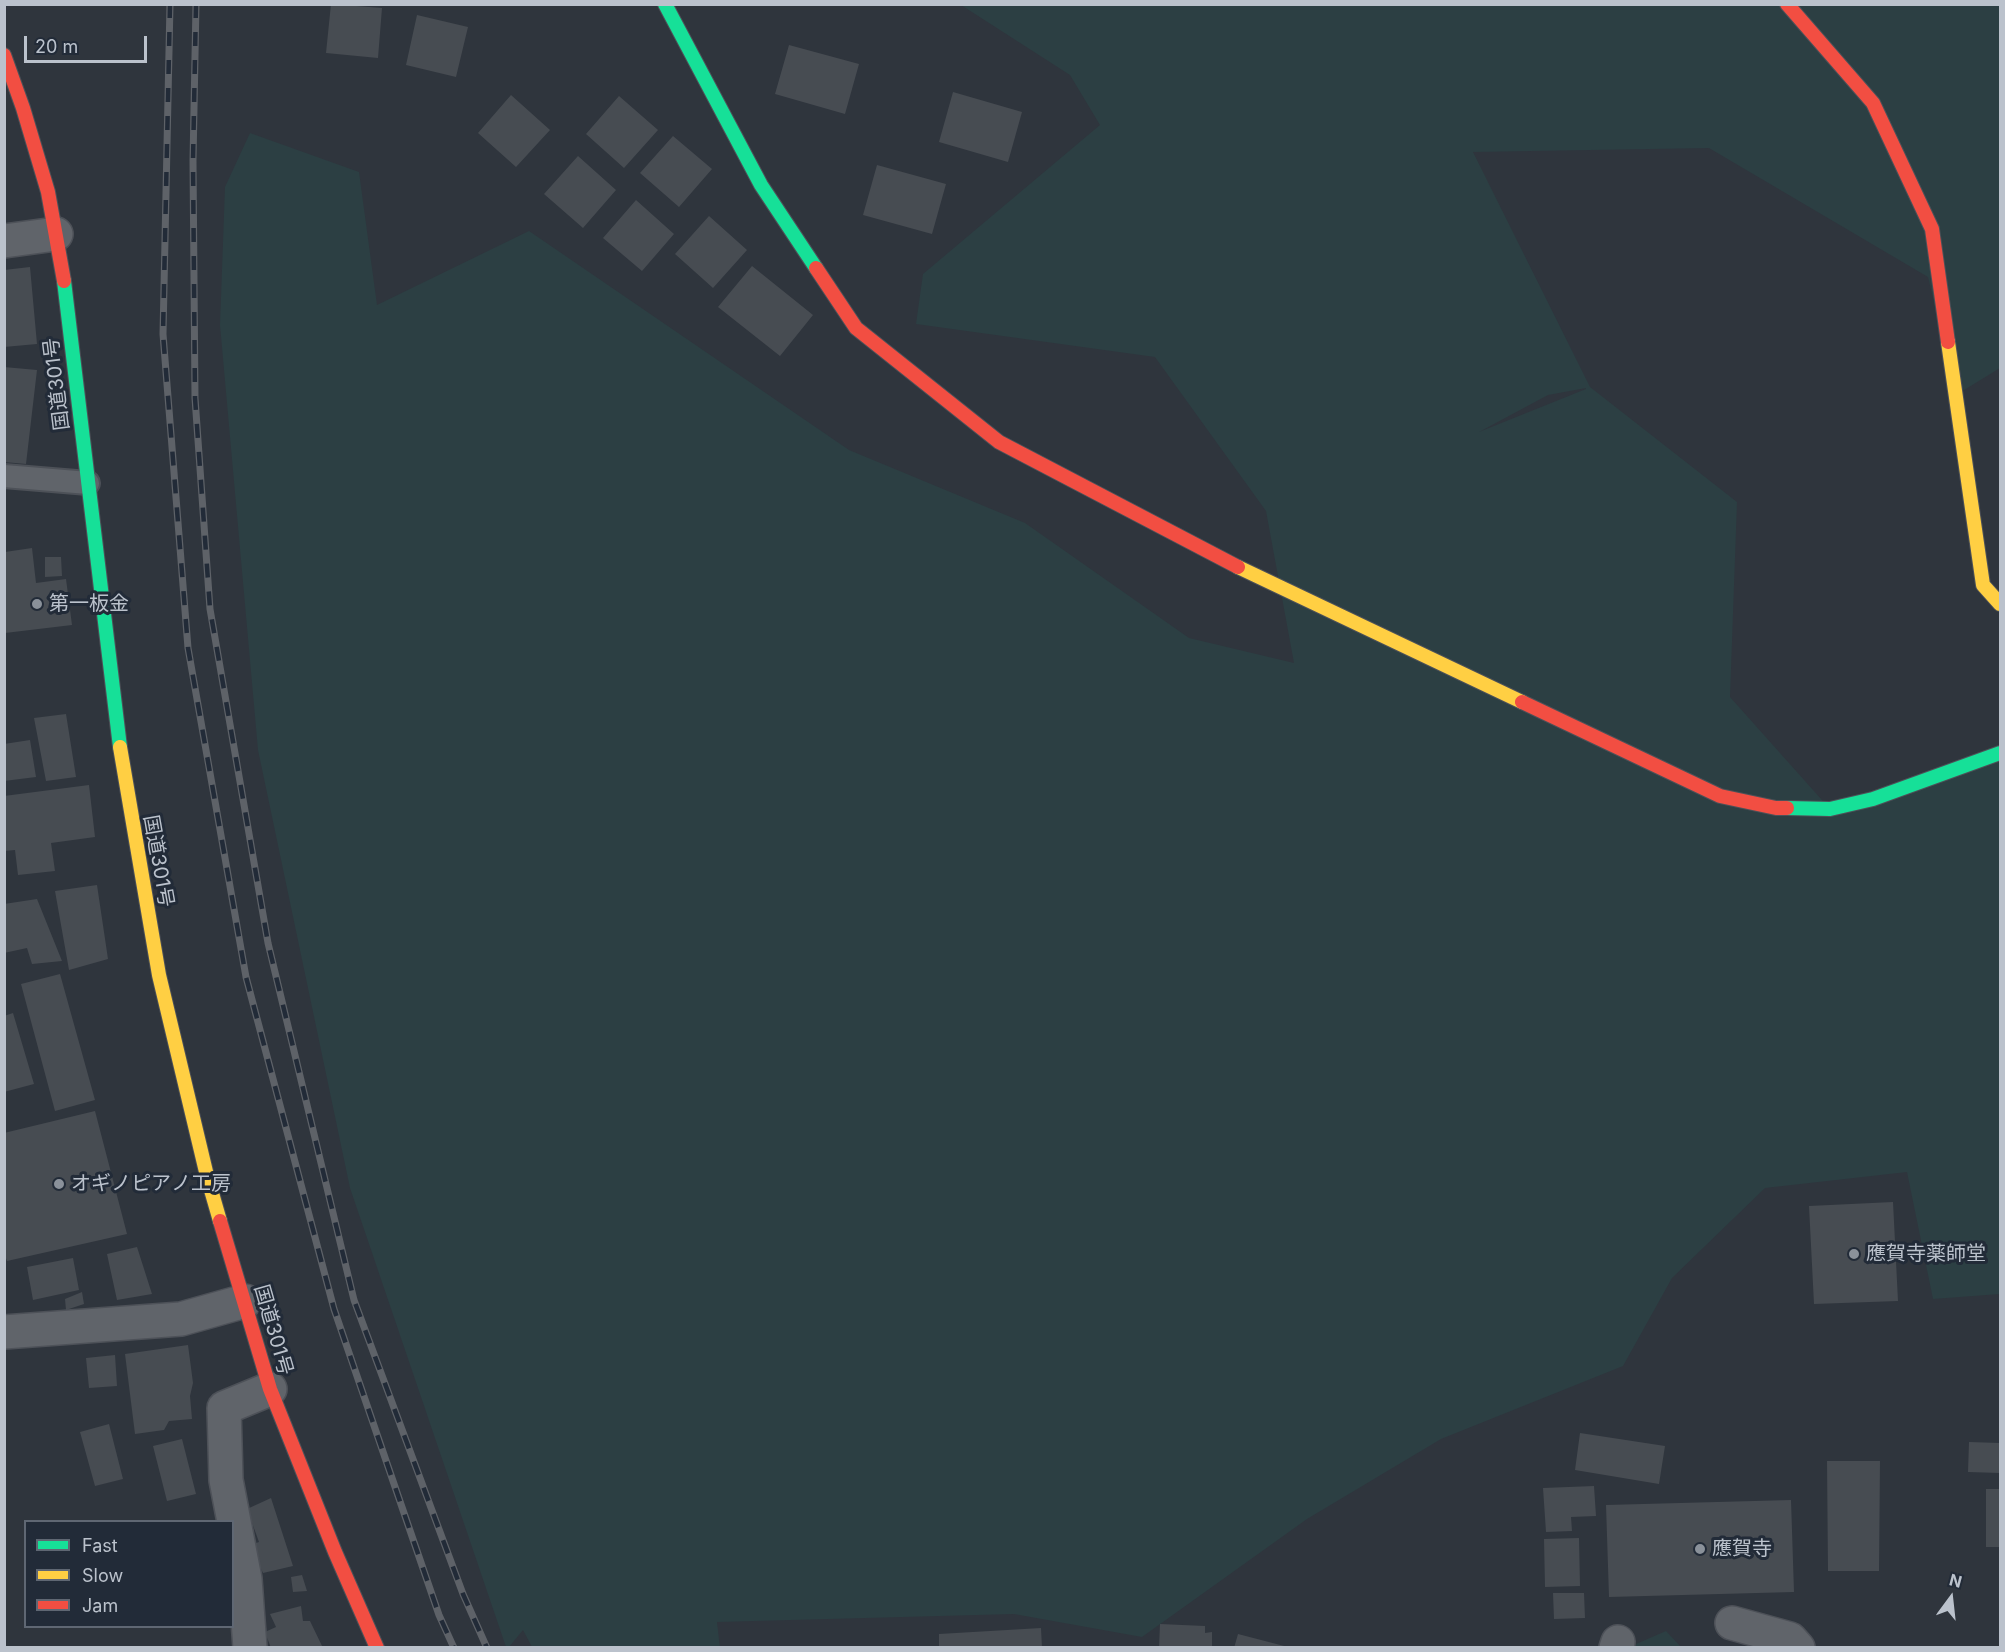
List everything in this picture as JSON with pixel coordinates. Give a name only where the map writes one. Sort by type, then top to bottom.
[{"type":"main road","points":[[665,4],[761,185],[856,328],[999,442],[1237,566],[1720,796],[1776,808],[1830,809],[1873,799],[2001,753]]},
{"type":"main road","points":[[1787,4],[1873,103],[1932,230],[1983,585],[2001,604]]},
{"type":"main road","name":"国道301号","points":[[4,55],[45,181],[62,267],[119,742],[159,975],[207,1176],[270,1389],[335,1552],[377,1647]]},
{"type":"street","points":[[4,241],[56,234]]},
{"type":"street","points":[[4,1332],[181,1319],[245,1301]]},
{"type":"street","points":[[233,1520],[225,1480],[224,1408],[270,1389]]},
{"type":"street","points":[[234,1525],[245,1579],[250,1647]]},
{"type":"street","points":[[1732,1623],[1790,1639],[1798,1647]]},
{"type":"lane","points":[[4,476],[88,483]]},
{"type":"green space","points":[[961,5],[2000,5],[2000,368],[1956,395],[1928,277],[1709,148],[1473,152],[1590,387],[1737,502],[1730,697],[1830,809],[2000,753],[2000,1294],[1933,1299],[1907,1172],[1765,1188],[1672,1278],[1623,1366],[1441,1439],[1307,1519],[1142,1637],[1014,1614],[717,1622],[720,1648],[532,1647],[523,1630],[509,1647],[506,1647],[350,1188],[258,750],[220,325],[225,187],[250,133],[359,172],[377,305],[529,231],[849,450],[1025,523],[1189,638],[1294,663],[1266,511],[1155,357],[916,324],[923,274],[1100,125],[1070,75]],"holes":[[[1586,389],[1479,432],[1548,395]]]},
{"type":"green space","points":[[1666,1631],[1681,1647],[1635,1647],[1636,1644]]},
{"type":"building","points":[[331,4],[382,8],[378,58],[326,53]]},
{"type":"building","points":[[417,15],[468,27],[456,77],[406,65]]},
{"type":"building","points":[[789,45],[859,64],[845,114],[775,94]]},
{"type":"building","points":[[953,92],[1022,112],[1008,162],[939,142]]},
{"type":"building","points":[[511,95],[550,130],[516,167],[478,133]]},
{"type":"building","points":[[619,96],[658,130],[624,168],[586,134]]},
{"type":"building","points":[[673,136],[712,169],[679,207],[640,173]]},
{"type":"building","points":[[578,156],[616,190],[583,228],[544,194]]},
{"type":"building","points":[[877,165],[946,184],[932,234],[863,215]]},
{"type":"building","points":[[636,200],[674,234],[642,271],[603,238]]},
{"type":"building","points":[[709,216],[747,250],[713,288],[675,254]]},
{"type":"building","points":[[752,266],[813,315],[780,356],[718,307]]},
{"type":"building","points":[[30,267],[37,344],[4,347],[4,270]]},
{"type":"building","points":[[4,367],[37,370],[26,464],[4,462]]},
{"type":"building","name":"第一板金","points":[[32,548],[36,583],[66,579],[72,625],[5,633],[5,552]]},
{"type":"building","points":[[45,557],[61,557],[62,576],[45,577]]},
{"type":"building","points":[[66,714],[76,777],[46,781],[34,718]]},
{"type":"building","points":[[30,740],[36,777],[4,781],[4,744]]},
{"type":"building","points":[[89,785],[95,837],[51,843],[55,871],[18,875],[15,850],[4,851],[4,796]]},
{"type":"building","points":[[97,885],[108,959],[69,970],[55,891]]},
{"type":"building","points":[[37,899],[62,961],[32,964],[27,948],[4,953],[4,904]]},
{"type":"building","points":[[60,974],[95,1100],[55,1111],[21,984]]},
{"type":"building","points":[[13,1013],[34,1084],[4,1092],[4,1016]]},
{"type":"building","name":"オギノピアノ工房","points":[[95,1111],[127,1234],[7,1261],[4,1253],[4,1133]]},
{"type":"building","name":"應賀寺薬師堂","points":[[1893,1202],[1898,1301],[1814,1304],[1809,1206]]},
{"type":"building","points":[[137,1247],[152,1294],[117,1300],[107,1254]]},
{"type":"building","points":[[73,1258],[79,1290],[33,1300],[27,1267]]},
{"type":"building","points":[[82,1292],[84,1304],[66,1310],[65,1299]]},
{"type":"building","points":[[188,1345],[193,1383],[190,1396],[192,1419],[169,1421],[164,1430],[135,1434],[125,1354]]},
{"type":"building","points":[[115,1355],[117,1386],[89,1388],[86,1358]]},
{"type":"building","points":[[109,1424],[123,1479],[95,1486],[80,1432]]},
{"type":"building","points":[[1580,1433],[1665,1446],[1659,1484],[1575,1470]]},
{"type":"building","points":[[182,1439],[196,1494],[167,1501],[153,1446]]},
{"type":"building","points":[[1969,1442],[2000,1443],[2000,1473],[1968,1472]]},
{"type":"building","points":[[1827,1461],[1880,1461],[1879,1571],[1828,1571]]},
{"type":"building","points":[[1594,1486],[1596,1516],[1571,1517],[1572,1531],[1546,1532],[1543,1488]]},
{"type":"building","points":[[1986,1489],[2000,1489],[2000,1547],[1986,1547]]},
{"type":"building","points":[[271,1498],[293,1566],[263,1573],[250,1545],[259,1542],[247,1509]]},
{"type":"building","name":"應賀寺","points":[[1791,1500],[1794,1592],[1609,1597],[1606,1505]]},
{"type":"building","points":[[1579,1538],[1580,1586],[1545,1587],[1544,1539]]},
{"type":"building","points":[[302,1575],[307,1591],[293,1592],[291,1577]]},
{"type":"building","points":[[1553,1593],[1584,1593],[1585,1618],[1554,1619]]},
{"type":"building","points":[[301,1606],[303,1621],[310,1621],[323,1648],[271,1648],[265,1632],[276,1627],[270,1614]]},
{"type":"building","points":[[1160,1624],[1205,1626],[1205,1633],[1212,1632],[1212,1648],[1159,1648]]},
{"type":"building","points":[[1041,1628],[1042,1648],[939,1648],[939,1634]]},
{"type":"building","points":[[1238,1634],[1288,1647],[1288,1648],[1234,1648]]},
{"type":"railway","points":[[170,4],[163,334],[188,648],[246,977],[334,1309],[439,1615],[454,1648]]},
{"type":"railway","points":[[196,4],[193,161],[195,398],[210,609],[268,943],[354,1300],[463,1594],[487,1648]]},
{"type":"traffic: fast","points":[[665,4],[761,185],[816,268]]},
{"type":"traffic: fast","points":[[64,281],[120,747]]},
{"type":"traffic: fast","points":[[1787,808],[1830,809],[1873,799],[2000,753]]},
{"type":"traffic: slow","points":[[1948,342],[1983,585],[2000,604]]},
{"type":"traffic: slow","points":[[1238,567],[1522,702]]},
{"type":"traffic: slow","points":[[120,747],[159,975],[220,1221]]},
{"type":"traffic: jam","points":[[1787,4],[1873,103],[1932,229],[1948,342]]},
{"type":"traffic: jam","points":[[4,55],[23,108],[48,192],[64,281]]},
{"type":"traffic: jam","points":[[816,268],[856,328],[999,442],[1238,567]]},
{"type":"traffic: jam","points":[[1522,702],[1720,796],[1776,808],[1787,808]]},
{"type":"traffic: jam","points":[[220,1221],[270,1389],[335,1552],[377,1648]]},
{"type":"place","name":"第一板金","points":[[37,604]]},
{"type":"place","name":"オギノピアノ工房","points":[[59,1184]]},
{"type":"place","name":"應賀寺薬師堂","points":[[1854,1254]]},
{"type":"place","name":"應賀寺","points":[[1700,1549]]}]
